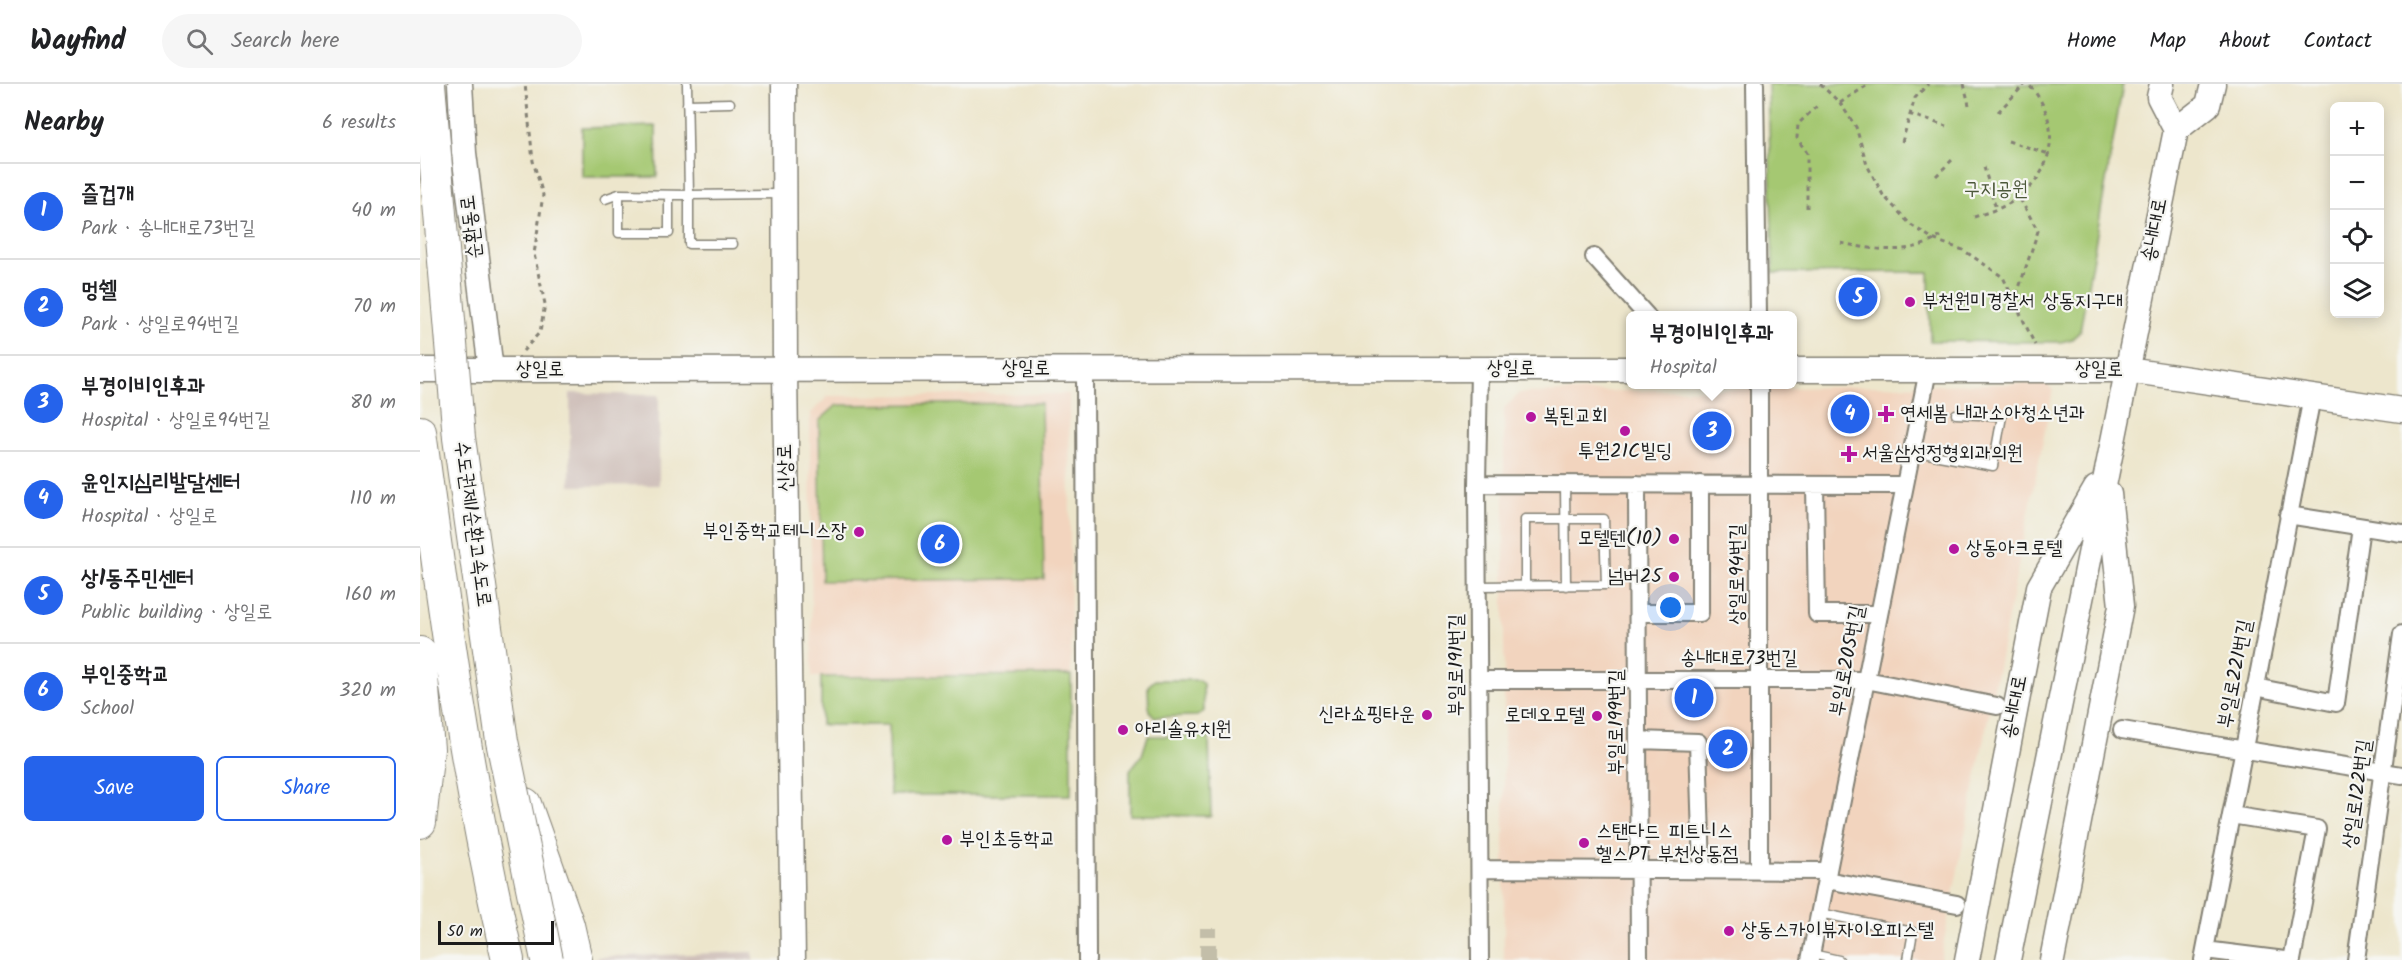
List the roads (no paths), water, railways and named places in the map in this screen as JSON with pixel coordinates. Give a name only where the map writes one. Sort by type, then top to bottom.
[{"type":"highway","name":"수도권제1순환고속도로","points":[[429,84],[459,438],[502,741],[547,960]]},
{"type":"highway","name":"수도권제1순환고속도로","points":[[420,432],[457,699],[493,895],[508,960]]},
{"type":"highway","points":[[420,654],[428,748],[420,822]]},
{"type":"highway","points":[[502,741],[568,925],[576,960]]},
{"type":"street","name":"순환동로","points":[[460,84],[464,153],[499,370]]},
{"type":"street","name":"신상로","points":[[784,84],[784,370],[794,960]]},
{"type":"street","points":[[1755,84],[1758,311]]},
{"type":"street","points":[[2162,84],[2159,98],[2176,130],[2208,105],[2212,84]]},
{"type":"street","name":"송내대로","points":[[2008,960],[2176,130]]},
{"type":"street","points":[[1594,257],[1643,311]]},
{"type":"street","points":[[1085,369],[1087,960]]},
{"type":"street","name":"부일로191번길","points":[[1479,369],[1477,484],[1480,960]]},
{"type":"street","name":"상일로","points":[[420,370],[1626,369]]},
{"type":"street","name":"상일로","points":[[1797,370],[2127,370],[2402,410]]},
{"type":"street","name":"부일로205번길","points":[[1811,957],[1928,370]]},
{"type":"street","name":"상일로94번길","points":[[1759,389],[1759,871]]},
{"type":"street","name":"부일로221번길","points":[[2204,955],[2312,397]]},
{"type":"street","name":"송내대로","points":[[1967,960],[2039,586],[2106,471]]},
{"type":"street","name":"송내대로","points":[[2052,960],[2121,606],[2106,471]]},
{"type":"street","points":[[1477,484],[1905,485]]},
{"type":"street","name":"부일로199번길","points":[[1637,484],[1639,960]]},
{"type":"street","points":[[1638,613],[1700,613],[1700,484]]},
{"type":"street","points":[[1815,485],[1817,614],[1879,614]]},
{"type":"street","points":[[2288,516],[2402,533]]},
{"type":"street","points":[[2255,687],[2336,703],[2361,527]]},
{"type":"street","name":"상일로122번길","points":[[2356,960],[2402,634]]},
{"type":"street","name":"송내대로73번길","points":[[1478,680],[1866,680],[1997,706]]},
{"type":"street","points":[[2122,730],[2402,775]]},
{"type":"street","points":[[1638,740],[1698,742],[1701,870]]},
{"type":"street","points":[[2231,815],[2317,829],[2292,960]]},
{"type":"street","points":[[1480,869],[1759,871],[1827,876],[1957,904]]},
{"type":"street","points":[[2204,955],[2285,960]]},
{"type":"lane","points":[[687,84],[689,244],[733,244]]},
{"type":"lane","points":[[687,104],[730,103]]},
{"type":"lane","points":[[605,200],[619,194],[784,194]]},
{"type":"lane","points":[[619,194],[619,233],[669,233],[669,195]]},
{"type":"lane","points":[[1912,451],[1994,466],[2002,416],[1956,414]]},
{"type":"lane","points":[[1565,484],[1566,585]]},
{"type":"lane","points":[[1478,586],[1525,586],[1606,585],[1604,519],[1526,519],[1525,586]]},
{"type":"lane","points":[[1819,913],[1913,932],[1908,960]]},
{"type":"lane","points":[[1811,957],[1839,960]]},
{"type":"tunnel","points":[[1208,928],[1208,960]]},
{"type":"place","name":"상1동주민센터","points":[[1858,297]]},
{"type":"place","name":"부천원미경찰서 상동지구대","points":[[1910,302]]},
{"type":"place","name":"윤인지심리발달센터","points":[[1850,414]]},
{"type":"place","name":"연세봄 내과소아청소년과","points":[[1886,414]]},
{"type":"place","name":"복된교회","points":[[1531,417]]},
{"type":"place","name":"투원21C빌딩","points":[[1625,431]]},
{"type":"place","name":"부경이비인후과","points":[[1712,431]]},
{"type":"place","name":"서울삼성정형외과의원","points":[[1849,454]]},
{"type":"place","name":"부인중학교테니스장","points":[[859,532]]},
{"type":"place","name":"모텔텐(10)","points":[[1674,539]]},
{"type":"place","name":"부인중학교","points":[[940,544]]},
{"type":"place","name":"상동아크로텔","points":[[1954,549]]},
{"type":"place","name":"넘버25","points":[[1674,577]]},
{"type":"place","name":"즐겁개","points":[[1694,698]]},
{"type":"place","name":"신라쇼핑타운","points":[[1427,715]]},
{"type":"place","name":"로데오모텔","points":[[1597,716]]},
{"type":"place","name":"아리솔유치원","points":[[1123,730]]},
{"type":"place","name":"멍쉘","points":[[1728,749]]},
{"type":"place","name":"부인초등학교","points":[[947,840]]},
{"type":"place","name":"스탠다드 피트니스 헬스PT 부천상동점","points":[[1584,843]]},
{"type":"place","name":"상동스카이뷰자이오피스텔","points":[[1729,931]]},
{"type":"park label","name":"구지공원","points":[[1996,190]]}]
